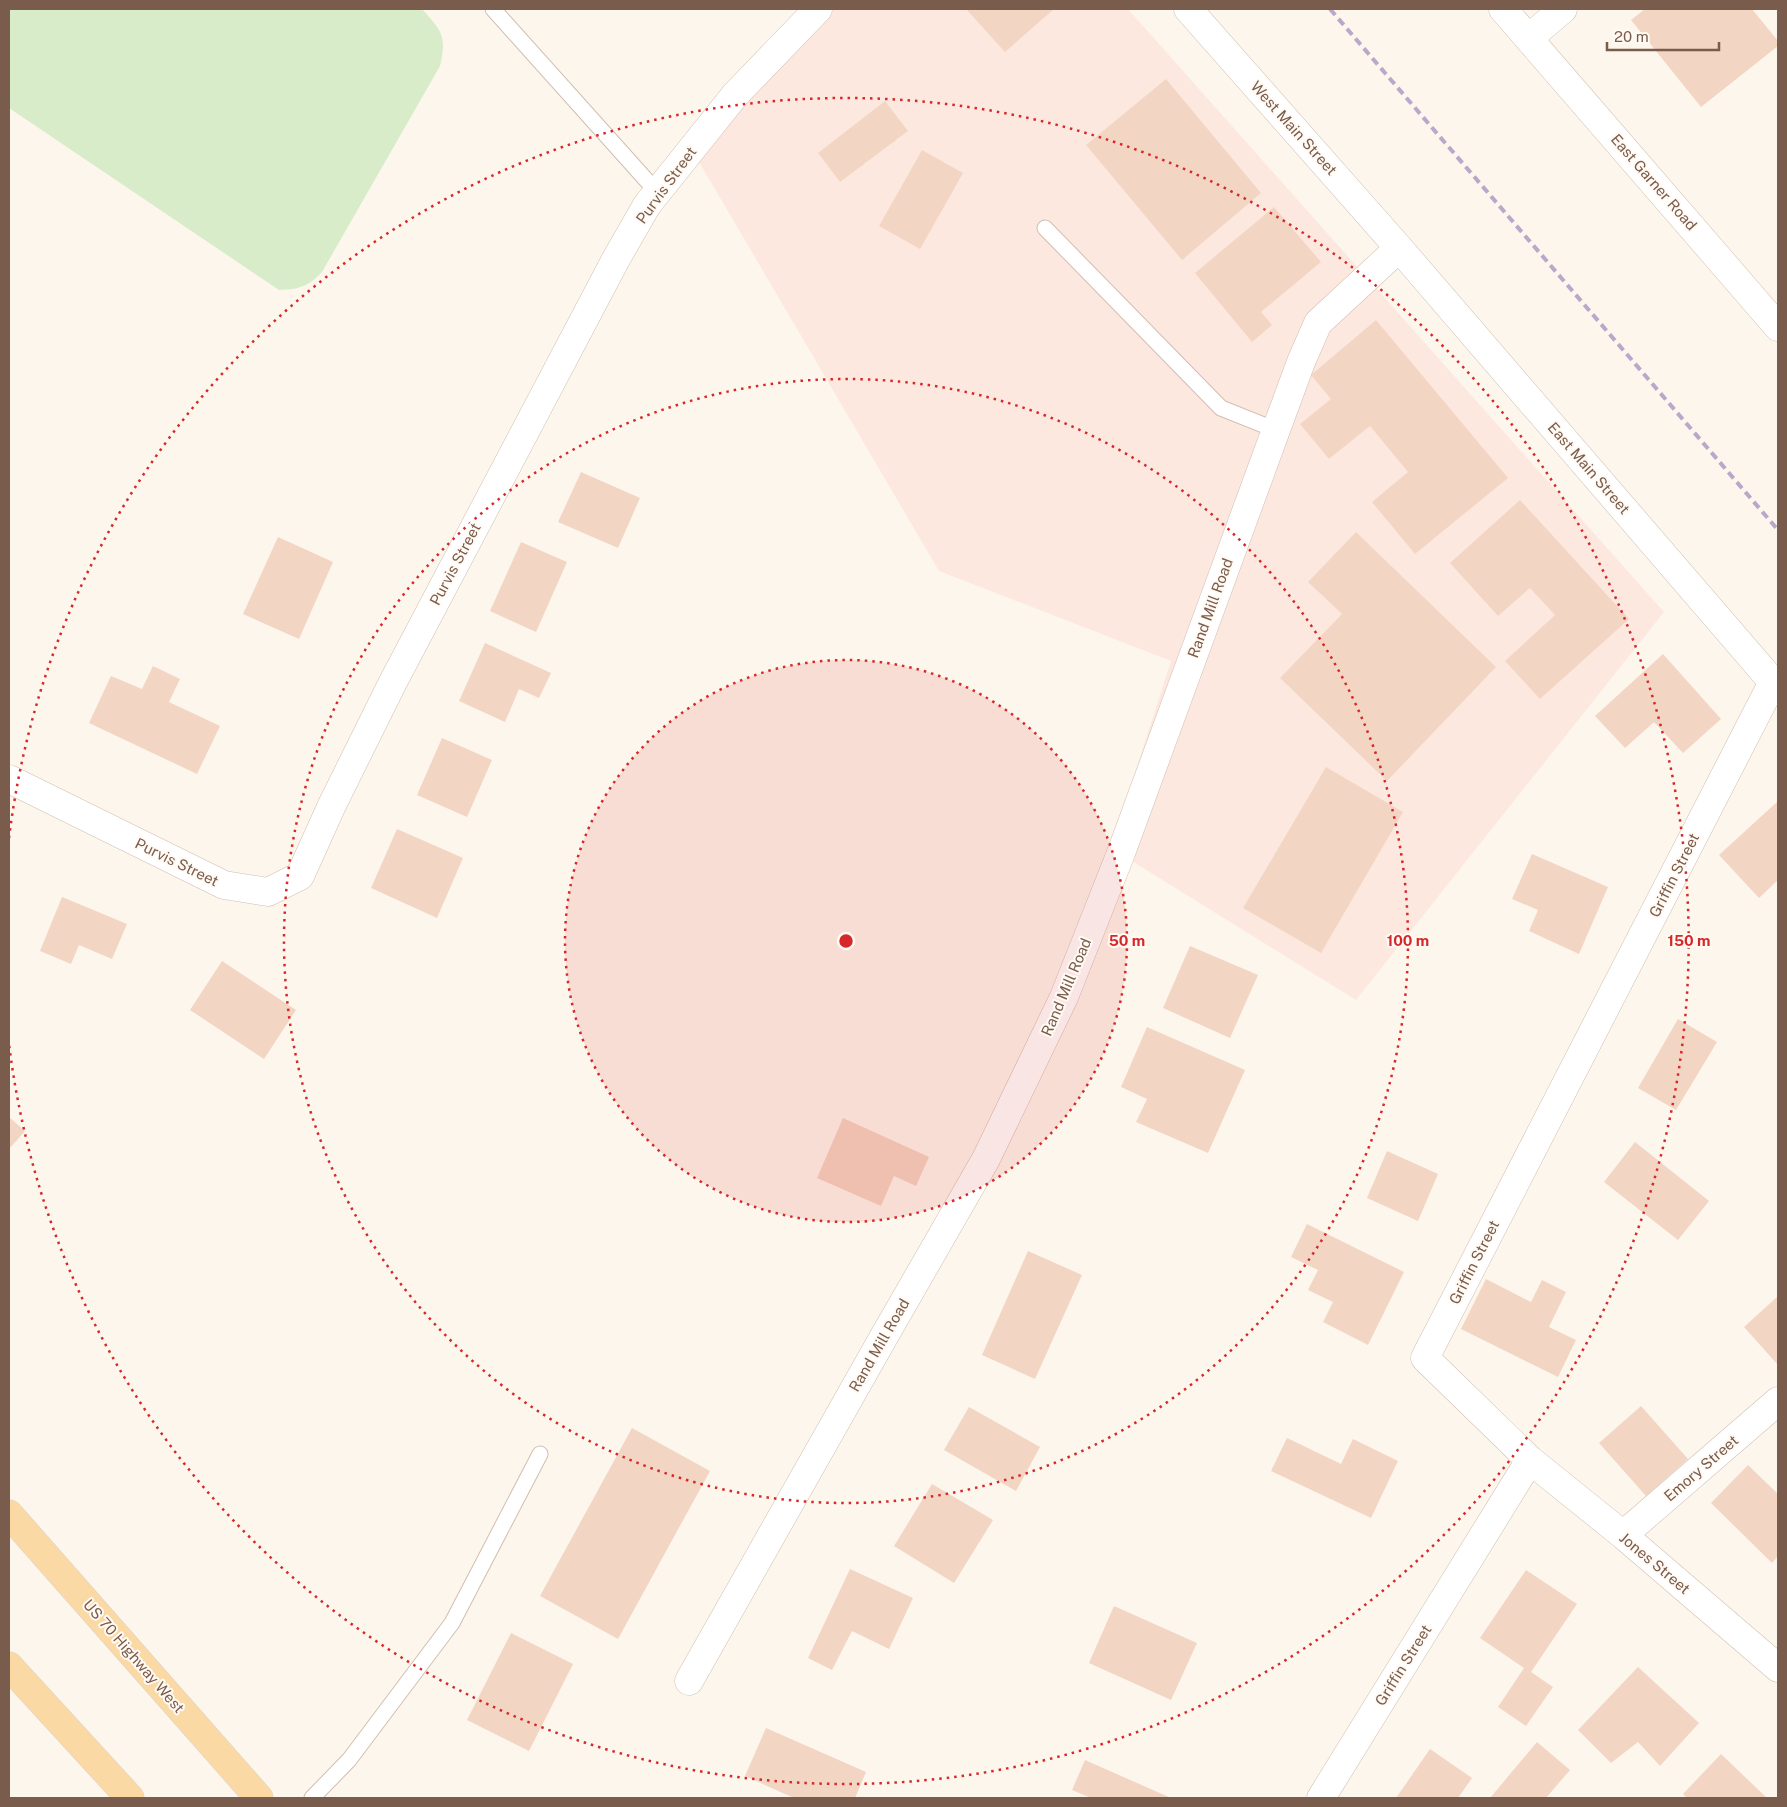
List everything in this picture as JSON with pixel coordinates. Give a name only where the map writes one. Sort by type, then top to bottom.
[{"type":"main road","name":"US 70 Highway West","points":[[9,1514],[259,1798]]},
{"type":"main road","points":[[9,1666],[130,1798]]},
{"type":"street","name":"Purvis Street","points":[[9,779],[224,885],[268,892],[300,876],[336,796],[398,673],[616,259],[647,205],[735,95],[818,9]]},
{"type":"street","name":"West Main Street","points":[[1188,9],[1399,248]]},
{"type":"street","name":"East Garner Road","points":[[1503,9],[1778,327]]},
{"type":"street","points":[[1529,38],[1563,9]]},
{"type":"street","name":"Rand Mill Road","points":[[689,1681],[986,1159],[1064,997],[1121,853],[1301,362],[1318,323],[1399,248]]},
{"type":"street","name":"East Main Street","points":[[1399,248],[1776,685]]},
{"type":"street","name":"Griffin Street","points":[[1320,1798],[1530,1460],[1425,1358],[1776,685]]},
{"type":"street","name":"Emory Street","points":[[1623,1535],[1778,1401]]},
{"type":"street","name":"Jones Street","points":[[1530,1460],[1623,1535],[1778,1668]]},
{"type":"lane","points":[[493,9],[658,192]]},
{"type":"lane","points":[[1045,228],[1221,408],[1276,430]]},
{"type":"lane","points":[[312,1798],[349,1760],[452,1623],[540,1454]]},
{"type":"shaded area","points":[[830,9],[1128,9],[1664,612],[1356,1000],[1111,848],[1171,661],[939,571],[692,150]]},
{"type":"green space","points":[[9,9],[422,9],[441,34],[443,48],[440,66],[322,272],[303,286],[279,290],[9,108]]},
{"type":"building","points":[[966,9],[1054,9],[1005,52]]},
{"type":"building","points":[[1645,9],[1752,9],[1778,41],[1778,46],[1701,107],[1631,20]]},
{"type":"building","points":[[1166,79],[1261,193],[1182,260],[1086,145]]},
{"type":"building","points":[[885,101],[908,131],[840,182],[818,153]]},
{"type":"building","points":[[922,150],[963,173],[920,249],[879,226]]},
{"type":"building","points":[[1274,207],[1321,262],[1261,312],[1272,325],[1252,342],[1195,273]]},
{"type":"building","points":[[1376,320],[1508,478],[1415,554],[1372,502],[1408,472],[1370,426],[1329,459],[1300,424],[1331,399],[1311,375]]},
{"type":"building","points":[[581,472],[640,498],[618,548],[558,522]]},
{"type":"building","points":[[1520,500],[1629,619],[1540,699],[1505,661],[1555,615],[1530,588],[1498,616],[1450,563]]},
{"type":"building","points":[[1356,532],[1496,667],[1387,781],[1280,678],[1342,614],[1308,582]]},
{"type":"building","points":[[278,537],[333,562],[299,639],[243,614]]},
{"type":"building","points":[[521,542],[567,562],[536,632],[490,611]]},
{"type":"building","points":[[485,643],[551,673],[539,698],[519,689],[505,722],[459,701]]},
{"type":"building","points":[[1663,654],[1721,719],[1683,753],[1654,722],[1625,748],[1595,716]]},
{"type":"building","points":[[153,666],[180,679],[169,702],[220,726],[197,774],[89,723],[111,676],[142,689]]},
{"type":"building","points":[[442,738],[492,760],[467,817],[417,795]]},
{"type":"building","points":[[1326,767],[1403,812],[1321,953],[1243,908]]},
{"type":"building","points":[[1778,801],[1778,880],[1759,898],[1719,855]]},
{"type":"building","points":[[397,829],[463,858],[437,918],[371,888]]},
{"type":"building","points":[[1532,854],[1608,887],[1579,954],[1529,931],[1538,910],[1512,899]]},
{"type":"building","points":[[62,897],[127,924],[112,959],[79,945],[71,964],[40,951]]},
{"type":"building","points":[[1190,946],[1258,975],[1230,1038],[1163,1008]]},
{"type":"building","points":[[222,961],[296,1010],[264,1059],[190,1010]]},
{"type":"building","points":[[1678,1019],[1717,1042],[1676,1110],[1638,1088]]},
{"type":"building","points":[[1147,1027],[1245,1070],[1208,1153],[1136,1122],[1147,1099],[1121,1087]]},
{"type":"building","points":[[9,1117],[25,1131],[9,1149]]},
{"type":"building","points":[[843,1118],[929,1157],[916,1186],[894,1176],[881,1206],[817,1178]]},
{"type":"building","points":[[1635,1142],[1709,1201],[1678,1240],[1604,1182]]},
{"type":"building","points":[[1387,1151],[1438,1174],[1418,1221],[1367,1198]]},
{"type":"building","points":[[1307,1224],[1404,1272],[1368,1345],[1323,1322],[1333,1302],[1308,1290],[1318,1270],[1291,1257]]},
{"type":"building","points":[[1028,1251],[1082,1275],[1035,1379],[982,1355]]},
{"type":"building","points":[[1486,1279],[1531,1302],[1542,1280],[1566,1292],[1549,1327],[1576,1340],[1558,1377],[1461,1329]]},
{"type":"building","points":[[1778,1296],[1778,1365],[1744,1327]]},
{"type":"building","points":[[1641,1406],[1688,1459],[1646,1496],[1599,1443]]},
{"type":"building","points":[[969,1407],[1040,1447],[1016,1491],[944,1450]]},
{"type":"building","points":[[632,1428],[710,1471],[618,1639],[540,1596]]},
{"type":"building","points":[[1287,1438],[1341,1464],[1353,1439],[1398,1461],[1371,1518],[1271,1471]]},
{"type":"building","points":[[1748,1465],[1778,1494],[1778,1556],[1772,1563],[1711,1503]]},
{"type":"building","points":[[932,1484],[993,1520],[954,1583],[894,1546]]},
{"type":"building","points":[[850,1569],[913,1598],[889,1649],[852,1631],[832,1670],[808,1658]]},
{"type":"building","points":[[1526,1570],[1577,1604],[1531,1672],[1553,1687],[1526,1726],[1498,1707],[1524,1668],[1480,1638]]},
{"type":"building","points":[[1114,1606],[1197,1643],[1171,1700],[1089,1663]]},
{"type":"building","points":[[511,1633],[573,1664],[529,1751],[467,1720]]},
{"type":"building","points":[[1638,1667],[1699,1723],[1660,1766],[1638,1742],[1611,1763],[1578,1730]]},
{"type":"building","points":[[766,1728],[866,1772],[855,1798],[794,1798],[745,1776]]},
{"type":"building","points":[[1537,1742],[1570,1770],[1546,1798],[1490,1798]]},
{"type":"building","points":[[1430,1749],[1472,1778],[1458,1798],[1396,1798]]},
{"type":"building","points":[[1721,1754],[1767,1798],[1687,1798],[1683,1794]]},
{"type":"building","points":[[1085,1760],[1171,1798],[1091,1798],[1072,1790]]},
{"type":"railway","points":[[1330,9],[1778,530]]}]
